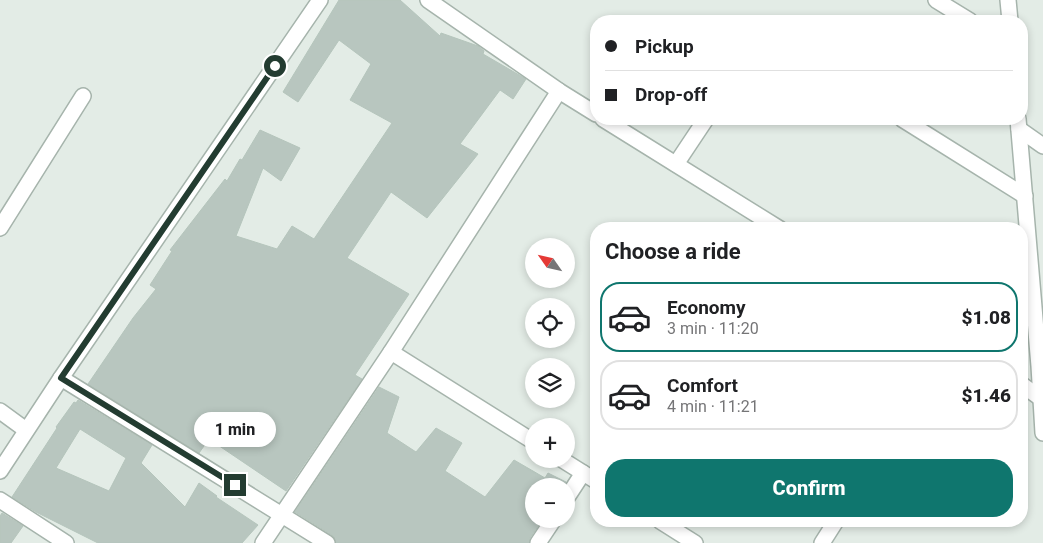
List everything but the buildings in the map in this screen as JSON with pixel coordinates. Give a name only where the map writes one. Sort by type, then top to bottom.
[{"type":"street","points":[[0,471],[61,378],[320,0]]},
{"type":"street","points":[[428,0],[559,91],[590,110]]},
{"type":"street","points":[[936,0],[960,15]]},
{"type":"street","points":[[1008,0],[1009,15]]},
{"type":"street","points":[[263,543],[391,352],[559,91]]},
{"type":"street","points":[[0,228],[82,96]]},
{"type":"street","points":[[613,125],[769,222]]},
{"type":"street","points":[[676,164],[702,125]]},
{"type":"street","points":[[912,125],[1025,196]]},
{"type":"street","points":[[1018,125],[1027,222]]},
{"type":"street","points":[[1019,125],[1043,146]]},
{"type":"street","points":[[1028,232],[1042,399],[1043,433]]},
{"type":"street","points":[[391,352],[525,436]]},
{"type":"street","points":[[61,378],[327,543]]},
{"type":"street","points":[[1028,389],[1042,399]]},
{"type":"street","points":[[0,411],[26,430]]},
{"type":"street","points":[[575,468],[590,477]]},
{"type":"street","points":[[575,485],[583,473]]},
{"type":"street","points":[[0,500],[66,543]]},
{"type":"street","points":[[670,527],[695,543]]},
{"type":"street","points":[[822,543],[832,527]]},
{"type":"street","points":[[538,543],[548,528]]},
{"type":"route","points":[[235,485],[61,378],[275,66]]}]
